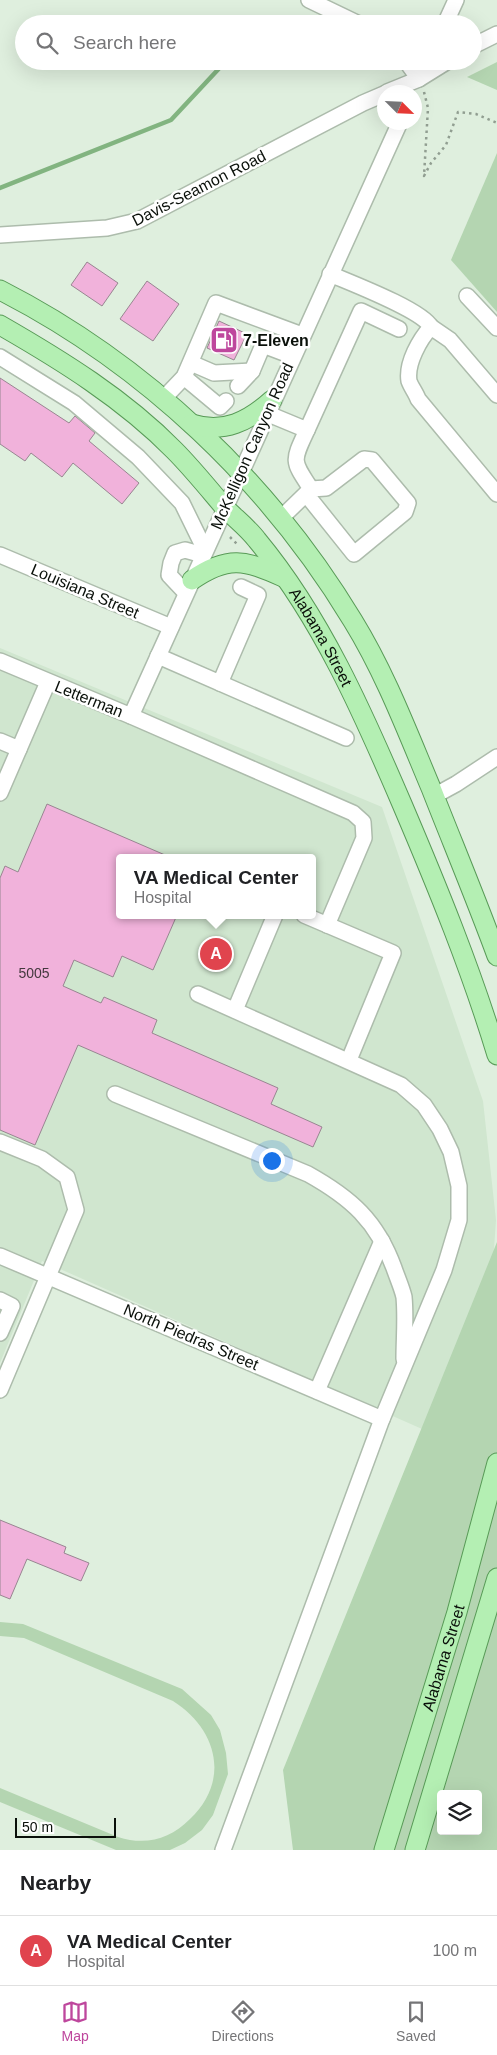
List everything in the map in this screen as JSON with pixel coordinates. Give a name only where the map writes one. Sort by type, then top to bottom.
[{"type":"main road","points":[[0,290],[73,333],[163,399],[192,424],[240,472],[281,518],[323,573],[363,638],[401,714],[497,956]]},
{"type":"main road","name":"Alabama Street","points":[[0,325],[77,372],[113,398],[172,448],[225,507],[257,539],[286,578],[347,684],[386,766],[455,930],[497,1055]]},
{"type":"main road","points":[[192,424],[215,428],[230,426],[270,406]]},
{"type":"main road","points":[[189,586],[208,569],[231,562],[261,567],[286,578]]},
{"type":"main road","name":"Alabama Street","points":[[384,1850],[457,1612],[497,1462]]},
{"type":"main road","name":"Alabama Street","points":[[415,1850],[497,1578]]},
{"type":"street","points":[[309,0],[341,15]]},
{"type":"street","points":[[449,15],[456,0]]},
{"type":"street","points":[[482,42],[497,34]]},
{"type":"street","points":[[410,70],[416,85]]},
{"type":"street","points":[[416,85],[424,70]]},
{"type":"street","name":"Davis-Seamon Road","points":[[417,85],[436,70]]},
{"type":"street","name":"Davis-Seamon Road","points":[[0,235],[107,228],[137,221],[377,97]]},
{"type":"street","name":"McKelligon Canyon Road","points":[[131,716],[292,356],[396,130]]},
{"type":"street","points":[[330,274],[428,320],[431,327],[450,340],[497,395]]},
{"type":"street","points":[[281,518],[309,492],[326,488],[364,459],[372,460],[408,504],[405,512],[354,554],[309,492],[296,466],[295,456],[361,311],[374,294]]},
{"type":"street","points":[[467,296],[497,328]]},
{"type":"street","points":[[163,399],[184,377],[216,303],[302,335]]},
{"type":"street","points":[[361,311],[399,329]]},
{"type":"street","points":[[238,386],[252,371],[272,324]]},
{"type":"street","points":[[431,327],[423,336],[410,365],[409,381],[418,398],[497,494]]},
{"type":"street","points":[[263,345],[292,356]]},
{"type":"street","points":[[0,357],[74,403],[138,457],[182,504],[204,552]]},
{"type":"street","points":[[191,363],[214,373],[252,371]]},
{"type":"street","points":[[184,377],[220,407],[226,401]]},
{"type":"street","points":[[270,406],[307,430]]},
{"type":"street","points":[[189,586],[169,575],[175,553],[185,550],[204,552]]},
{"type":"street","name":"Louisiana Street","points":[[0,555],[171,627]]},
{"type":"street","points":[[220,683],[258,595],[242,587]]},
{"type":"street","points":[[158,656],[346,738]]},
{"type":"street","points":[[0,661],[48,682]]},
{"type":"street","name":"Letterman","points":[[0,793],[48,682],[131,716],[353,813],[364,822],[364,838],[327,925]]},
{"type":"street","points":[[0,741],[19,749]]},
{"type":"street","points":[[434,796],[497,757]]},
{"type":"street","points":[[235,1010],[273,919]]},
{"type":"street","points":[[313,919],[393,953],[349,1060]]},
{"type":"street","points":[[198,994],[349,1060],[401,1085],[424,1105],[440,1129],[451,1152],[459,1186],[459,1220],[449,1253],[382,1419],[223,1850]]},
{"type":"street","points":[[115,1094],[308,1174],[334,1188],[357,1206],[376,1230],[382,1241],[404,1296],[404,1368]]},
{"type":"street","points":[[0,1142],[42,1160],[67,1177],[76,1210],[0,1390]]},
{"type":"street","points":[[317,1391],[382,1241]]},
{"type":"street","name":"North Piedras Street","points":[[0,1256],[382,1419]]},
{"type":"street","points":[[0,1300],[12,1306],[0,1333]]},
{"type":"street","points":[[0,1343],[16,1350]]},
{"type":"path","points":[[422,97],[428,108],[424,176],[431,163],[446,145],[458,112],[476,114],[497,122]]},
{"type":"path","points":[[230,537],[238,546]]},
{"type":"shaded area","points":[[497,62],[497,90],[467,77]]},
{"type":"shaded area","points":[[497,153],[497,312],[451,260]]},
{"type":"shaded area","points":[[0,648],[382,807],[483,1101],[496,1220],[486,1364],[456,1444],[42,1261],[0,1363]]},
{"type":"shaded area","points":[[497,1242],[497,1850],[293,1850],[283,1770]]},
{"type":"shaded area","points":[[0,1622],[23,1624],[182,1689],[211,1715],[220,1730],[226,1753],[228,1774],[213,1815],[202,1830],[185,1843],[170,1850],[116,1850],[0,1802],[0,1788],[118,1837],[128,1840],[148,1841],[174,1832],[190,1819],[203,1804],[211,1788],[214,1772],[209,1740],[188,1713],[173,1701],[24,1638],[0,1636]]},
{"type":"building","points":[[87,262],[118,283],[102,306],[71,285]]},
{"type":"building","points":[[147,281],[179,304],[153,341],[120,319]]},
{"type":"building","name":"7-Eleven","points":[[219,321],[247,334],[234,360],[207,348]]},
{"type":"building","points":[[0,378],[69,423],[75,416],[95,433],[89,441],[139,483],[122,504],[73,463],[62,477],[31,453],[25,461],[0,444]]},
{"type":"building","points":[[47,804],[163,854],[116,854],[116,919],[175,919],[153,970],[122,956],[113,977],[74,960],[63,986],[101,1003],[104,997],[157,1020],[152,1033],[278,1088],[271,1104],[322,1127],[313,1147],[78,1045],[35,1145],[0,1130],[0,878],[5,866],[18,872]]},
{"type":"building","points":[[0,1520],[66,1547],[64,1553],[89,1563],[81,1581],[27,1559],[10,1599],[0,1595]]},
{"type":"waterway","points":[[0,188],[171,120],[218,70]]},
{"type":"place","name":"7-Eleven","points":[[224,340]]},
{"type":"place","name":"VA Medical Center","points":[[216,954]]}]
